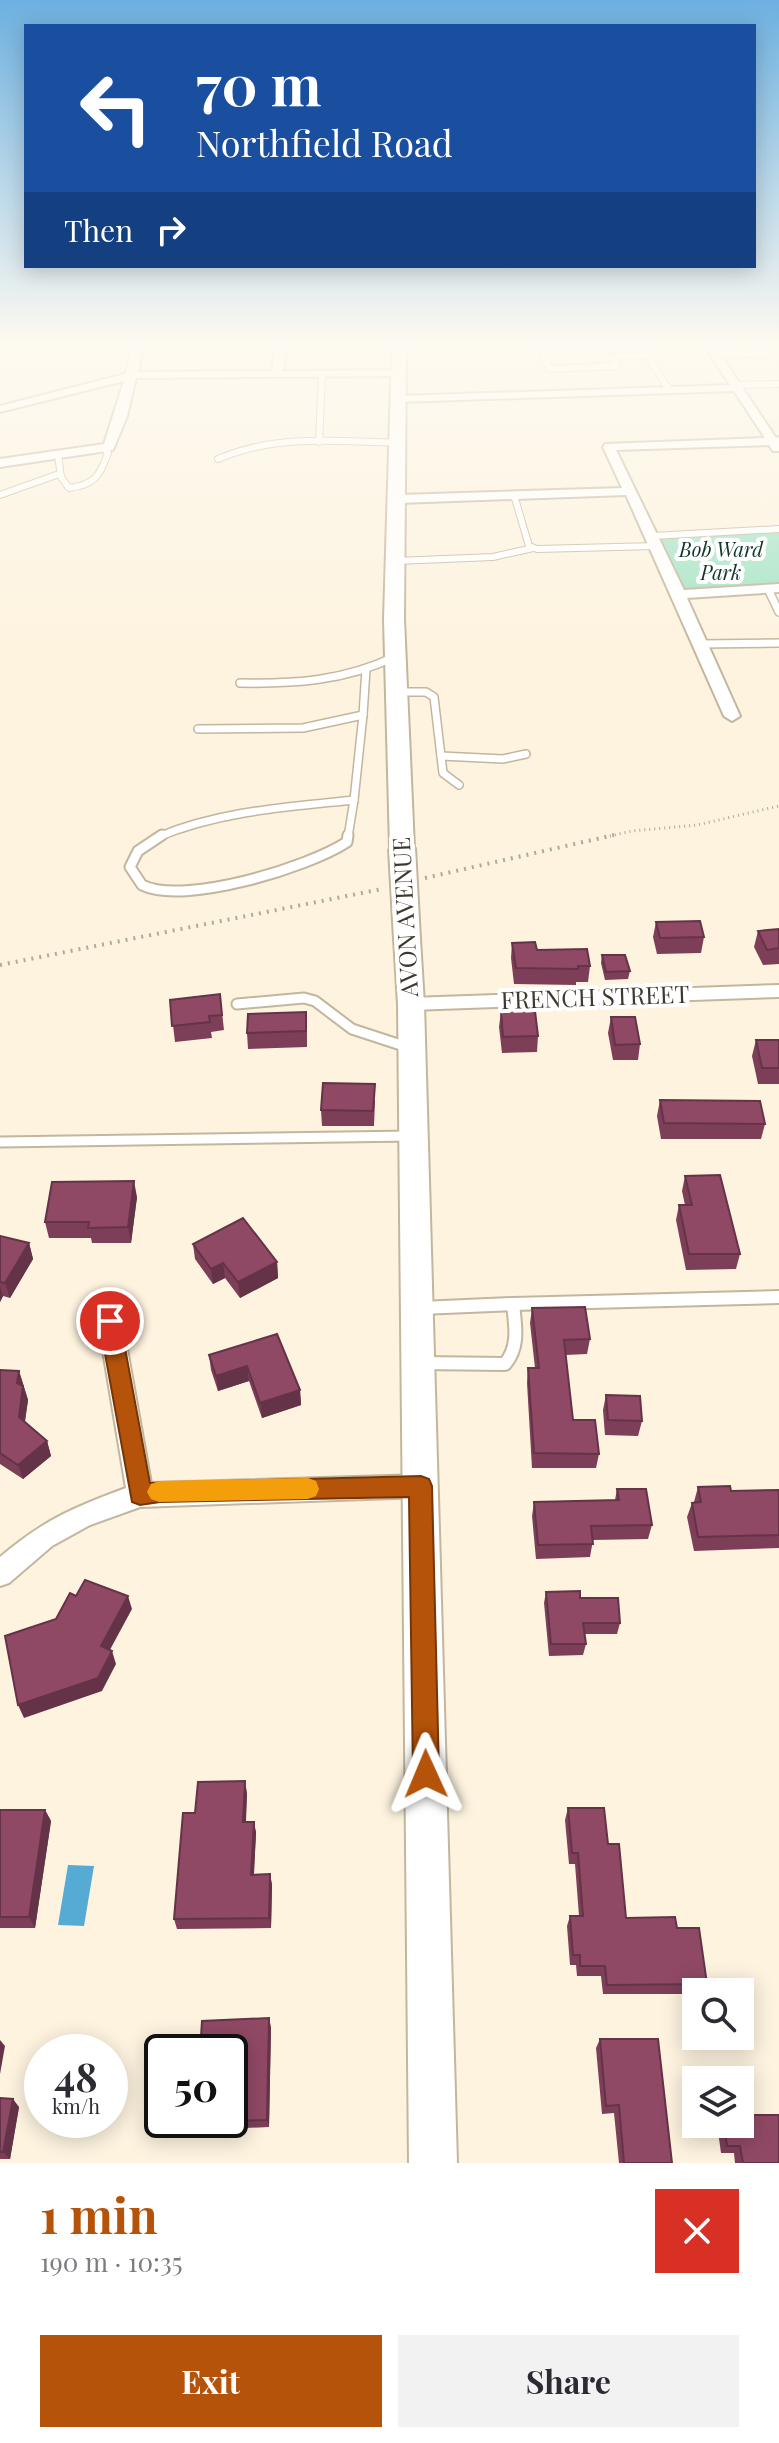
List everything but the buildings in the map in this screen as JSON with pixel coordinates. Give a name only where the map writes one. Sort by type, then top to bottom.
[{"type":"main road","name":"AVON AVENUE","points":[[399,449],[396,656],[411,1004],[433,2163]]},
{"type":"street","points":[[0,463],[98,449]]},
{"type":"street","points":[[610,449],[679,594],[732,716]]},
{"type":"street","points":[[399,499],[630,491]]},
{"type":"street","points":[[679,594],[773,588]]},
{"type":"street","name":"FRENCH STREET","points":[[411,1004],[779,991]]},
{"type":"street","points":[[110,1321],[140,1495]]},
{"type":"street","points":[[0,1574],[43,1537],[82,1516],[140,1495],[421,1486]]},
{"type":"lane","points":[[58,455],[59,474],[69,488],[89,486],[96,482],[108,453],[105,449]]},
{"type":"lane","points":[[218,459],[246,449]]},
{"type":"lane","points":[[0,495],[59,474]]},
{"type":"lane","points":[[514,495],[529,546],[533,548]]},
{"type":"lane","points":[[396,561],[493,557],[533,548],[557,550],[779,529]]},
{"type":"lane","points":[[773,588],[779,612]]},
{"type":"lane","points":[[701,644],[779,643]]},
{"type":"lane","points":[[240,683],[309,683],[366,669],[396,656]]},
{"type":"lane","points":[[354,800],[253,811],[192,825],[157,838],[137,851],[130,867],[135,880],[142,885],[172,892],[203,888],[322,858],[347,842],[354,800],[366,669]]},
{"type":"lane","points":[[397,692],[426,692],[434,697],[443,773],[459,785]]},
{"type":"lane","points":[[198,729],[330,725],[363,715]]},
{"type":"lane","points":[[441,756],[503,759],[526,754]]},
{"type":"lane","points":[[237,1004],[304,998],[315,1001],[352,1029],[412,1048]]},
{"type":"lane","points":[[0,1142],[414,1136]]},
{"type":"lane","points":[[417,1308],[779,1297]]},
{"type":"lane","points":[[418,1363],[505,1364],[512,1357],[515,1347],[513,1304]]},
{"type":"green space","name":"Bob Ward Park","points":[[779,531],[779,586],[678,592],[652,537]]},
{"type":"water","points":[[68,1865],[94,1866],[84,1926],[58,1925]]},
{"type":"slow traffic","points":[[159,1492],[308,1489]]},
{"type":"route","points":[[110,1321],[140,1495],[421,1486],[426,1774]]}]
